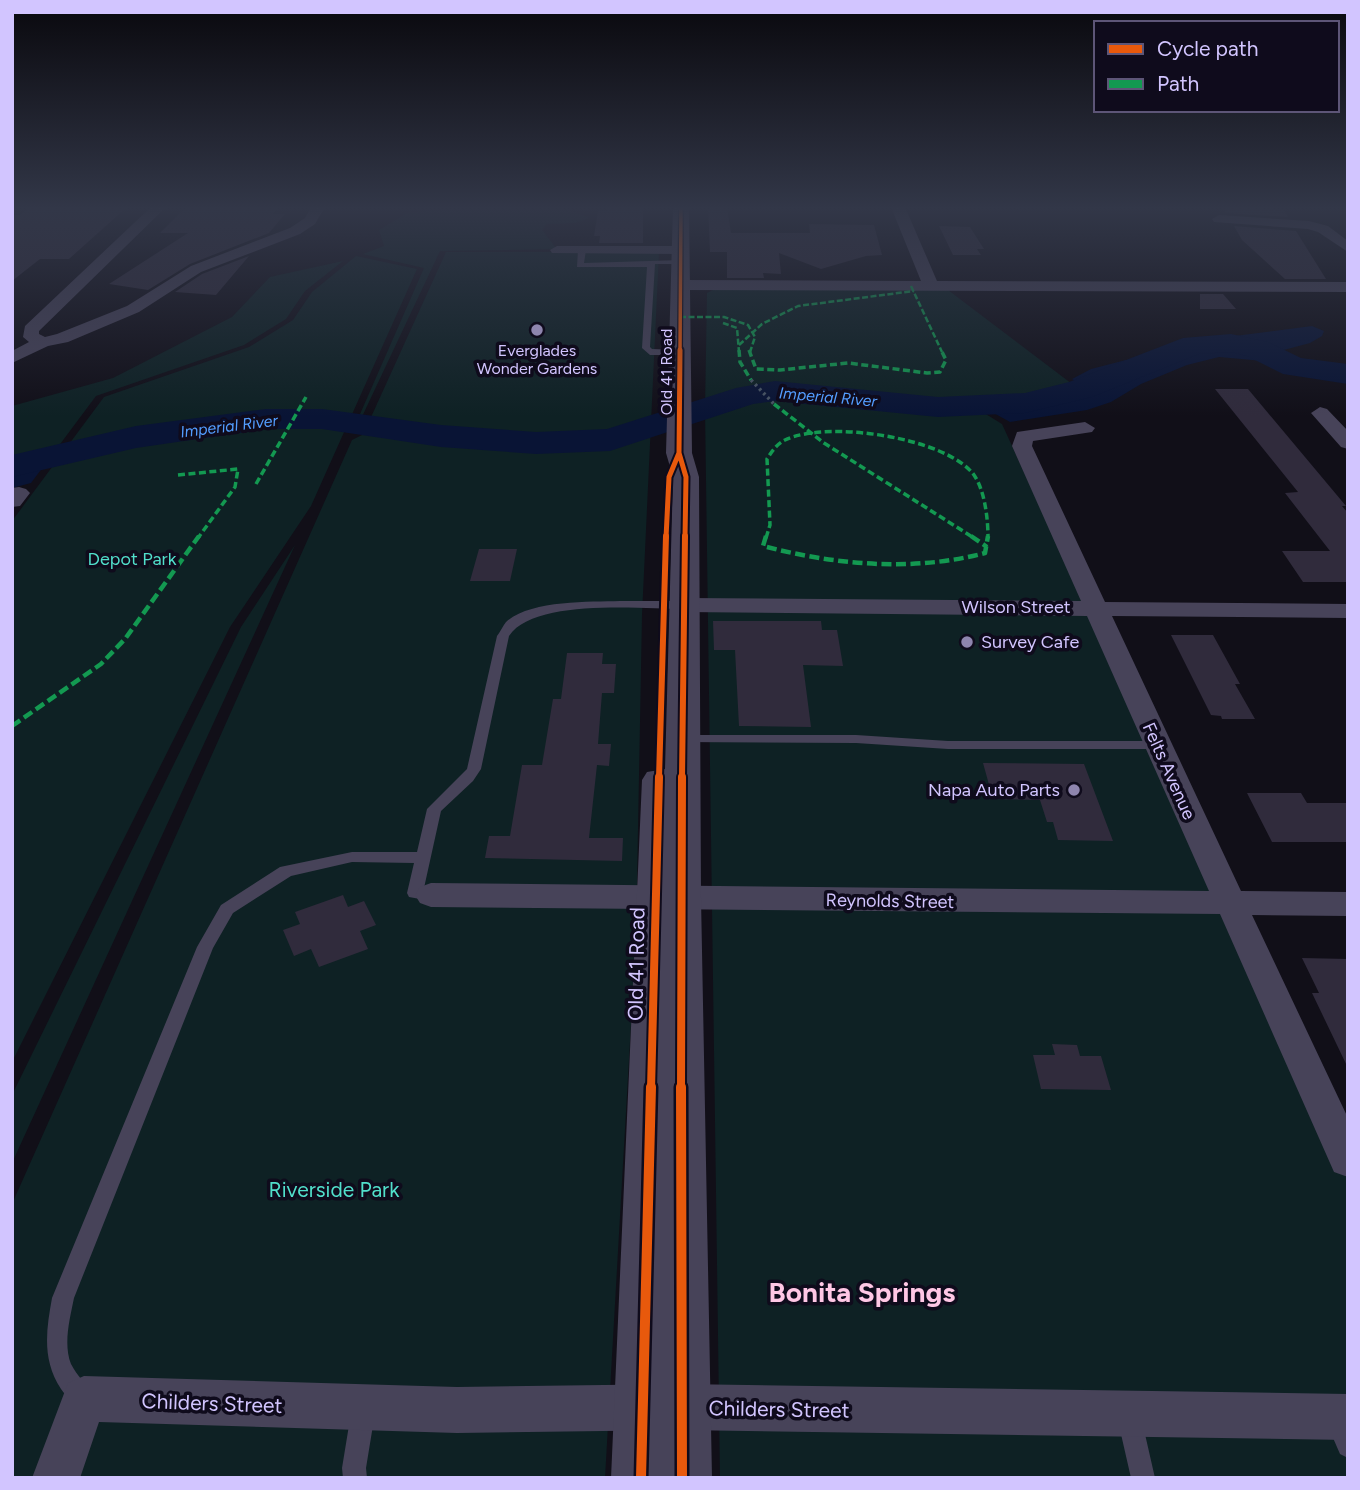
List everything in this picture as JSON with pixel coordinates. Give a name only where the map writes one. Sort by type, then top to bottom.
[{"type":"street","points":[[43,342],[31,337],[31,330],[87,277]]},
{"type":"street","points":[[12,358],[43,342],[62,338],[133,309],[184,277]]},
{"type":"street","name":"Old 41 Road","points":[[641,1478],[662,1408],[674,606],[686,477],[679,453],[679,277]]},
{"type":"street","points":[[926,277],[930,286]]},
{"type":"street","points":[[679,285],[1348,287]]},
{"type":"street","points":[[1320,413],[1348,443]]},
{"type":"street","name":"Felts Avenue","points":[[1085,428],[1024,436],[1022,446],[1229,905],[1348,1160]]},
{"type":"street","name":"Old 41 Road","points":[[668,898],[684,739],[674,606]]},
{"type":"street","name":"Wilson Street","points":[[674,606],[1348,611]]},
{"type":"street","name":"Reynolds Street","points":[[431,895],[1229,905],[1348,904]]},
{"type":"street","points":[[56,1478],[84,1399]]},
{"type":"street","name":"Childers Street","points":[[84,1399],[364,1407],[662,1408],[1129,1415],[1344,1426]]},
{"type":"street","name":"Old 41 Road","points":[[662,1408],[682,1478]]},
{"type":"lane","points":[[650,277],[646,348],[650,352],[680,352]]},
{"type":"lane","points":[[431,895],[415,893],[434,809],[468,778],[474,769],[503,636],[513,623],[546,609],[674,606]]},
{"type":"lane","points":[[684,739],[1158,746]]},
{"type":"lane","points":[[84,1399],[67,1381],[58,1366],[55,1340],[63,1298],[205,947],[228,909],[286,871],[352,857],[423,858]]},
{"type":"lane","points":[[355,1478],[354,1468],[364,1407]]},
{"type":"lane","points":[[1129,1415],[1143,1478]]},
{"type":"path","points":[[751,380],[774,404]]},
{"type":"green space","points":[[270,277],[323,277],[305,291],[286,319],[244,345],[96,396],[52,455],[12,467],[12,406],[113,378],[232,317]]},
{"type":"green space","name":"Depot Park","points":[[331,277],[414,277],[311,506],[230,627],[12,1062],[12,521],[104,397],[249,347],[293,320],[312,292]]},
{"type":"green space","points":[[420,277],[428,277],[360,421],[357,421]]},
{"type":"green space","name":"Riverside Park","points":[[435,277],[658,277],[642,615],[636,937],[605,1478],[12,1478],[12,1204],[352,440],[376,428],[367,426]]},
{"type":"green space","points":[[715,289],[948,290],[1080,390],[1025,403],[976,408],[1002,424],[1348,1181],[1348,1478],[720,1478],[705,409],[707,293]]},
{"type":"green space","points":[[295,545],[12,1163],[12,1095],[241,627]]},
{"type":"water","points":[[1312,326],[1324,331],[1322,336],[1310,343],[1280,351],[1279,356],[1348,368],[1348,381],[1263,361],[1219,357],[1187,365],[1141,384],[1111,402],[1087,410],[1010,422],[990,411],[1031,407],[1087,393],[1088,390],[1072,379],[1091,369],[1126,360],[1175,354],[1219,338]]},
{"type":"water","points":[[52,455],[31,483],[12,488],[12,467]]},
{"type":"building","points":[[121,277],[170,277],[148,290],[109,284]]},
{"type":"building","points":[[198,277],[232,277],[216,295],[175,292]]},
{"type":"building","points":[[764,277],[764,278],[727,278]]},
{"type":"building","points":[[1282,277],[1324,277],[1326,279],[1285,279]]},
{"type":"building","points":[[1200,294],[1223,294],[1236,309],[1200,309]]},
{"type":"building","points":[[1215,389],[1248,389],[1346,506],[1342,506],[1348,513],[1348,582],[1303,582],[1282,551],[1330,551],[1285,493],[1298,492]]},
{"type":"building","points":[[479,549],[517,549],[510,581],[470,581]]},
{"type":"building","points":[[713,621],[821,621],[822,630],[837,630],[843,666],[803,665],[811,727],[739,726],[735,650],[714,650]]},
{"type":"building","points":[[1171,635],[1213,635],[1240,684],[1235,684],[1255,719],[1222,719],[1221,716],[1211,715]]},
{"type":"building","points":[[567,653],[603,653],[602,664],[616,664],[614,693],[602,693],[598,744],[611,744],[609,766],[597,765],[589,838],[623,838],[622,861],[485,858],[489,836],[510,836],[522,765],[542,765],[553,699],[561,699]]},
{"type":"building","points":[[983,763],[1084,764],[1113,841],[1058,840],[1053,822],[1047,822],[1040,800],[993,799]]},
{"type":"building","points":[[1247,793],[1301,793],[1307,803],[1348,803],[1348,842],[1272,842]]},
{"type":"building","points":[[343,895],[348,907],[364,901],[376,925],[360,931],[368,949],[319,967],[311,949],[294,956],[283,930],[300,924],[295,912]]},
{"type":"building","points":[[1302,958],[1348,959],[1348,1068],[1312,993],[1319,993]]},
{"type":"building","points":[[1052,1044],[1077,1045],[1080,1056],[1101,1056],[1111,1090],[1041,1089],[1033,1055],[1055,1055]]},
{"type":"waterway","name":"Imperial River","points":[[12,466],[136,437],[266,419],[322,419],[441,436],[536,443],[610,440],[748,395],[775,391],[938,407],[1025,403],[1080,390],[1194,345],[1231,343],[1257,349],[1294,367],[1348,374]]},
{"type":"marked path","points":[[680,317],[724,317],[748,325],[755,337],[749,350],[756,369],[780,370],[848,363],[904,372],[940,372],[946,360],[911,286]]},
{"type":"marked path","points":[[739,345],[762,324],[798,306],[914,291]]},
{"type":"marked path","points":[[723,323],[737,328],[740,362],[751,380]]},
{"type":"marked path","points":[[256,484],[306,397]]},
{"type":"marked path","points":[[774,404],[824,443],[987,547]]},
{"type":"marked path","points":[[821,433],[903,439],[925,444],[961,462],[974,475],[981,493],[987,527],[985,553],[935,563],[874,563],[813,557],[763,546],[770,525],[767,459],[771,451],[790,438],[821,433]]},
{"type":"marked path","points":[[12,726],[101,664],[125,639],[235,487],[238,469],[178,475]]},
{"type":"cycle path","points":[[680,277],[679,453],[686,477],[681,898],[682,1478]]},
{"type":"cycle path","points":[[641,1478],[663,606],[669,477],[679,453]]},
{"type":"place","name":"Everglades Wonder Gardens","points":[[537,330]]},
{"type":"place","name":"Survey Cafe","points":[[967,642]]},
{"type":"place","name":"Napa Auto Parts","points":[[1074,790]]},
{"type":"district","name":"Bonita Springs","points":[[862,1292]]}]
